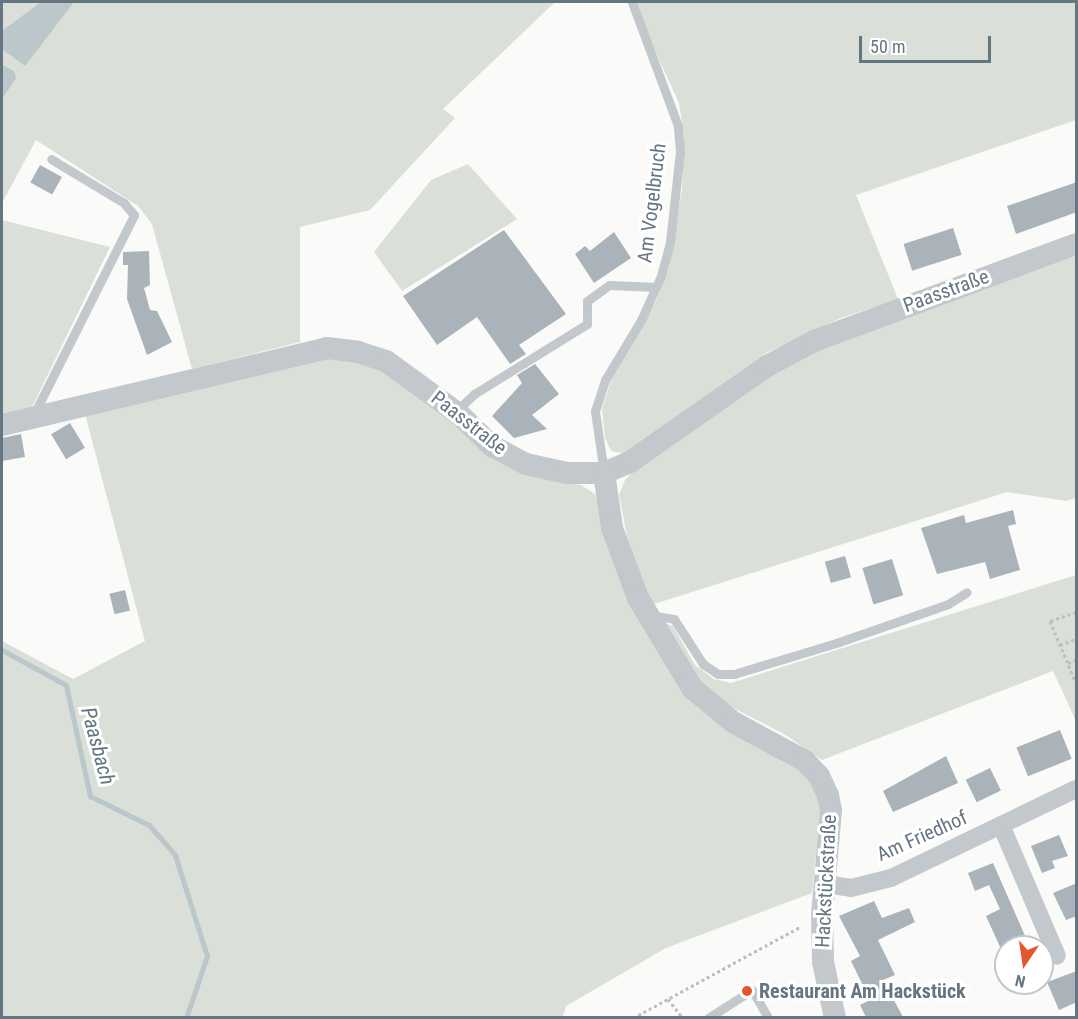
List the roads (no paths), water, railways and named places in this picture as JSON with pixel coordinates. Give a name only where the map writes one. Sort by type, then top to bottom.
[{"type":"street","name":"Paasstraße","points":[[2,425],[327,348],[358,352],[386,361],[455,411],[492,446],[526,464],[567,473],[604,473],[630,462],[740,383],[814,341],[1077,244]]},
{"type":"street","name":"Hackstückstraße","points":[[604,473],[612,528],[638,598],[692,688],[732,722],[805,761],[819,776],[831,810],[822,915],[823,962],[835,1017]]},
{"type":"street","name":"Am Friedhof","points":[[826,884],[851,888],[891,878],[1077,789]]},
{"type":"street","points":[[1001,825],[1057,956]]},
{"type":"lane","name":"Am Vogelbruch","points":[[604,473],[595,411],[605,380],[656,287],[669,242],[680,151],[678,126],[632,2]]},
{"type":"lane","points":[[32,418],[134,215],[124,203],[51,159]]},
{"type":"lane","points":[[455,411],[474,394],[587,324],[587,301],[609,285],[656,287]]},
{"type":"lane","points":[[649,615],[674,619],[704,664],[718,674],[734,674],[839,642],[948,604],[967,592]]},
{"type":"lane","points":[[708,1017],[752,990],[768,1017]]},
{"type":"waterway","name":"Paasbach","points":[[2,650],[66,685],[90,796],[149,825],[175,855],[207,956],[186,1018]]},
{"type":"place","name":"Restaurant Am Hackstück","points":[[747,991]]}]
